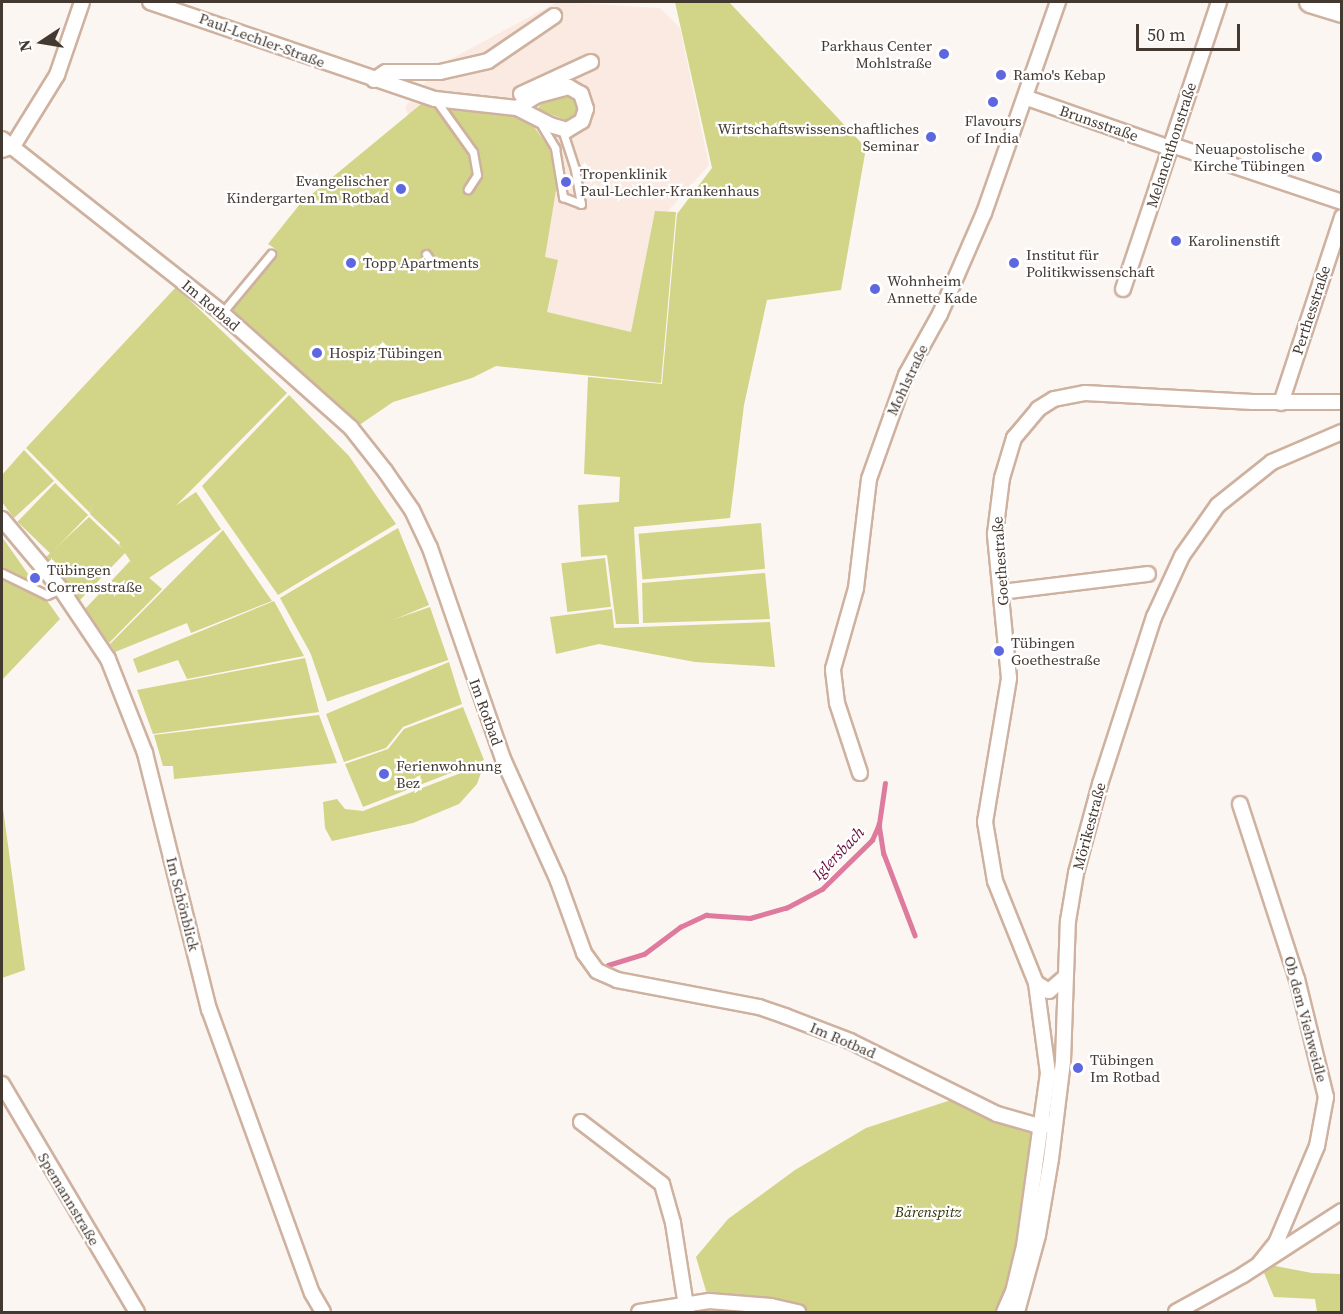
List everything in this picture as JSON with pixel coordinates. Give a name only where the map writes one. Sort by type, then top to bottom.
[{"type":"main road","points":[[1310,2],[1341,12]]},
{"type":"street","points":[[5,145],[57,75],[82,2]]},
{"type":"street","name":"Paul-Lechler-Straße","points":[[150,2],[435,99],[518,108],[562,129]]},
{"type":"street","name":"Mohlstraße","points":[[860,773],[837,703],[833,669],[856,588],[869,479],[899,392],[969,249],[1027,98],[1058,2]]},
{"type":"street","name":"Melanchthonstraße","points":[[1123,289],[1219,2]]},
{"type":"street","points":[[374,80],[386,72],[440,72],[488,61],[554,16]]},
{"type":"street","points":[[501,106],[548,79],[591,62]]},
{"type":"street","points":[[518,108],[559,87],[575,90],[584,101],[585,116],[574,127],[562,129]]},
{"type":"street","name":"Brunsstraße","points":[[1027,98],[1341,202]]},
{"type":"street","name":"Im Rotbad","points":[[5,145],[222,313],[362,442],[405,500],[430,548],[502,759],[558,881],[584,953],[597,971],[617,980],[759,1007],[871,1051],[982,1108],[1049,1125]]},
{"type":"street","name":"Perthesstraße","points":[[1281,403],[1341,217]]},
{"type":"street","name":"Goethestraße","points":[[1049,1125],[1048,1072],[1036,983],[995,881],[986,840],[986,804],[1009,678],[995,534],[1002,478],[1014,438],[1038,409],[1054,399],[1085,393],[1281,403],[1341,402]]},
{"type":"street","name":"Mörikestraße","points":[[1004,1312],[1021,1262],[1063,1061],[1068,921],[1087,830],[1141,655],[1182,556],[1208,516],[1250,477],[1282,457],[1341,432]]},
{"type":"street","name":"Im Schönblick","points":[[2,519],[61,589],[108,659],[145,753],[209,1009],[312,1293],[323,1312]]},
{"type":"street","points":[[1001,592],[1148,574]]},
{"type":"street","name":"Ob dem Viehweidle","points":[[1240,804],[1297,979],[1326,1097],[1323,1128],[1317,1146],[1276,1243],[1260,1263]]},
{"type":"street","points":[[1036,983],[1049,991],[1065,977]]},
{"type":"street","name":"Spemannstraße","points":[[2,1084],[137,1312]]},
{"type":"street","points":[[581,1122],[662,1184],[667,1196],[687,1308]]},
{"type":"street","name":"Mörikestraße","points":[[1017,1312],[1038,1235],[1049,1125]]},
{"type":"street","points":[[1176,1312],[1260,1263],[1341,1211]]},
{"type":"street","points":[[639,1312],[687,1308],[709,1301],[796,1312]]},
{"type":"lane","points":[[435,99],[473,152],[477,175],[468,189]]},
{"type":"lane","points":[[533,114],[555,148],[563,197],[581,204],[575,169],[562,129]]},
{"type":"lane","points":[[222,313],[271,254]]},
{"type":"lane","points":[[426,254],[434,264]]},
{"type":"lane","points":[[2,573],[47,595],[61,589]]},
{"type":"shaded area","name":"Tropenklinik Paul-Lechler-Krankenhaus","points":[[557,2],[660,8],[680,28],[709,165],[666,213],[654,344],[556,327],[415,135],[405,107],[440,65]]},
{"type":"green space","points":[[675,2],[729,2],[866,148],[841,290],[767,300],[744,405],[730,518],[634,527],[639,624],[616,624],[607,555],[581,557],[578,505],[619,502],[620,477],[584,474],[588,377],[662,384],[677,214],[712,168]]},
{"type":"green space","points":[[568,95],[575,101],[578,112],[568,121],[538,109],[543,101]]},
{"type":"green space","points":[[426,100],[512,113],[534,127],[549,148],[558,178],[545,257],[558,260],[547,312],[631,332],[655,211],[676,212],[661,383],[496,366],[472,378],[393,402],[352,430],[222,313],[277,250],[268,244],[300,204]]},
{"type":"green space","points":[[176,287],[287,393],[130,552],[90,514],[94,497],[90,513],[26,448]]},
{"type":"green space","points":[[289,395],[349,456],[396,524],[278,595],[202,486]]},
{"type":"green space","points":[[24,450],[54,481],[14,518],[2,502],[2,475]]},
{"type":"green space","points":[[55,483],[88,515],[51,554],[17,522]]},
{"type":"green space","points":[[196,492],[221,529],[144,581],[119,544]]},
{"type":"green space","points":[[89,517],[126,552],[79,601],[46,557]]},
{"type":"green space","points":[[761,523],[765,569],[642,580],[638,534]]},
{"type":"green space","points":[[398,528],[429,605],[311,654],[280,598]]},
{"type":"green space","points":[[223,530],[272,601],[191,633],[187,623],[115,652],[110,644]]},
{"type":"green space","points":[[2,537],[60,619],[2,680]]},
{"type":"green space","points":[[605,558],[611,607],[567,612],[561,563]]},
{"type":"green space","points":[[130,561],[162,589],[109,643],[85,609]]},
{"type":"green space","points":[[765,573],[770,619],[643,623],[642,583]]},
{"type":"green space","points":[[274,601],[304,656],[187,679],[178,660],[138,673],[133,659]]},
{"type":"green space","points":[[430,607],[448,660],[327,702],[309,649]]},
{"type":"green space","points":[[612,609],[614,628],[770,622],[775,667],[695,662],[599,644],[556,654],[550,617]]},
{"type":"green space","points":[[305,658],[319,712],[153,734],[137,690]]},
{"type":"green space","points":[[449,662],[462,704],[403,727],[386,748],[344,762],[326,714]]},
{"type":"green space","points":[[463,707],[484,760],[363,807],[345,764],[388,749],[404,729]]},
{"type":"green space","points":[[319,715],[337,763],[174,779],[173,766],[163,766],[154,735]]},
{"type":"green space","points":[[484,764],[477,784],[459,804],[413,823],[332,841],[325,828],[323,802],[337,799],[345,809],[363,811]]},
{"type":"green space","points":[[2,801],[25,970],[2,978]]},
{"type":"green space","name":"Bärenspitz","points":[[954,1099],[1043,1125],[1004,1312],[790,1312],[709,1301],[696,1257],[728,1219],[795,1170],[866,1128]]},
{"type":"green space","points":[[1260,1263],[1312,1273],[1341,1274],[1341,1312],[1317,1312],[1315,1299],[1274,1297]]},
{"type":"waterway","name":"Iglersbach","points":[[608,965],[644,954],[680,927],[706,915],[750,918],[786,908],[822,889],[872,840],[879,824],[885,783]]},
{"type":"waterway","points":[[879,824],[884,854],[915,935]]},
{"type":"place","name":"Parkhaus Center Mohlstraße","points":[[944,54]]},
{"type":"place","name":"Ramo's Kebap","points":[[1001,75]]},
{"type":"place","name":"Flavours of India","points":[[993,102]]},
{"type":"place","name":"Wirtschaftswissenschaftliches Seminar","points":[[931,137]]},
{"type":"place","name":"Neuapostolische Kirche Tübingen","points":[[1317,157]]},
{"type":"place","name":"Tropenklinik Paul-Lechler-Krankenhaus","points":[[566,182]]},
{"type":"place","name":"Evangelischer Kindergarten Im Rotbad","points":[[401,189]]},
{"type":"place","name":"Karolinenstift","points":[[1176,241]]},
{"type":"place","name":"Topp Apartments","points":[[351,263]]},
{"type":"place","name":"Institut für Politikwissenschaft","points":[[1014,263]]},
{"type":"place","name":"Wohnheim Annette Kade","points":[[875,289]]},
{"type":"place","name":"Hospiz Tübingen","points":[[317,353]]},
{"type":"place","name":"Tübingen Corrensstraße","points":[[35,578]]},
{"type":"place","name":"Tübingen Goethestraße","points":[[999,651]]},
{"type":"place","name":"Ferienwohnung Bez","points":[[384,774]]},
{"type":"place","name":"Tübingen Im Rotbad","points":[[1078,1068]]}]
